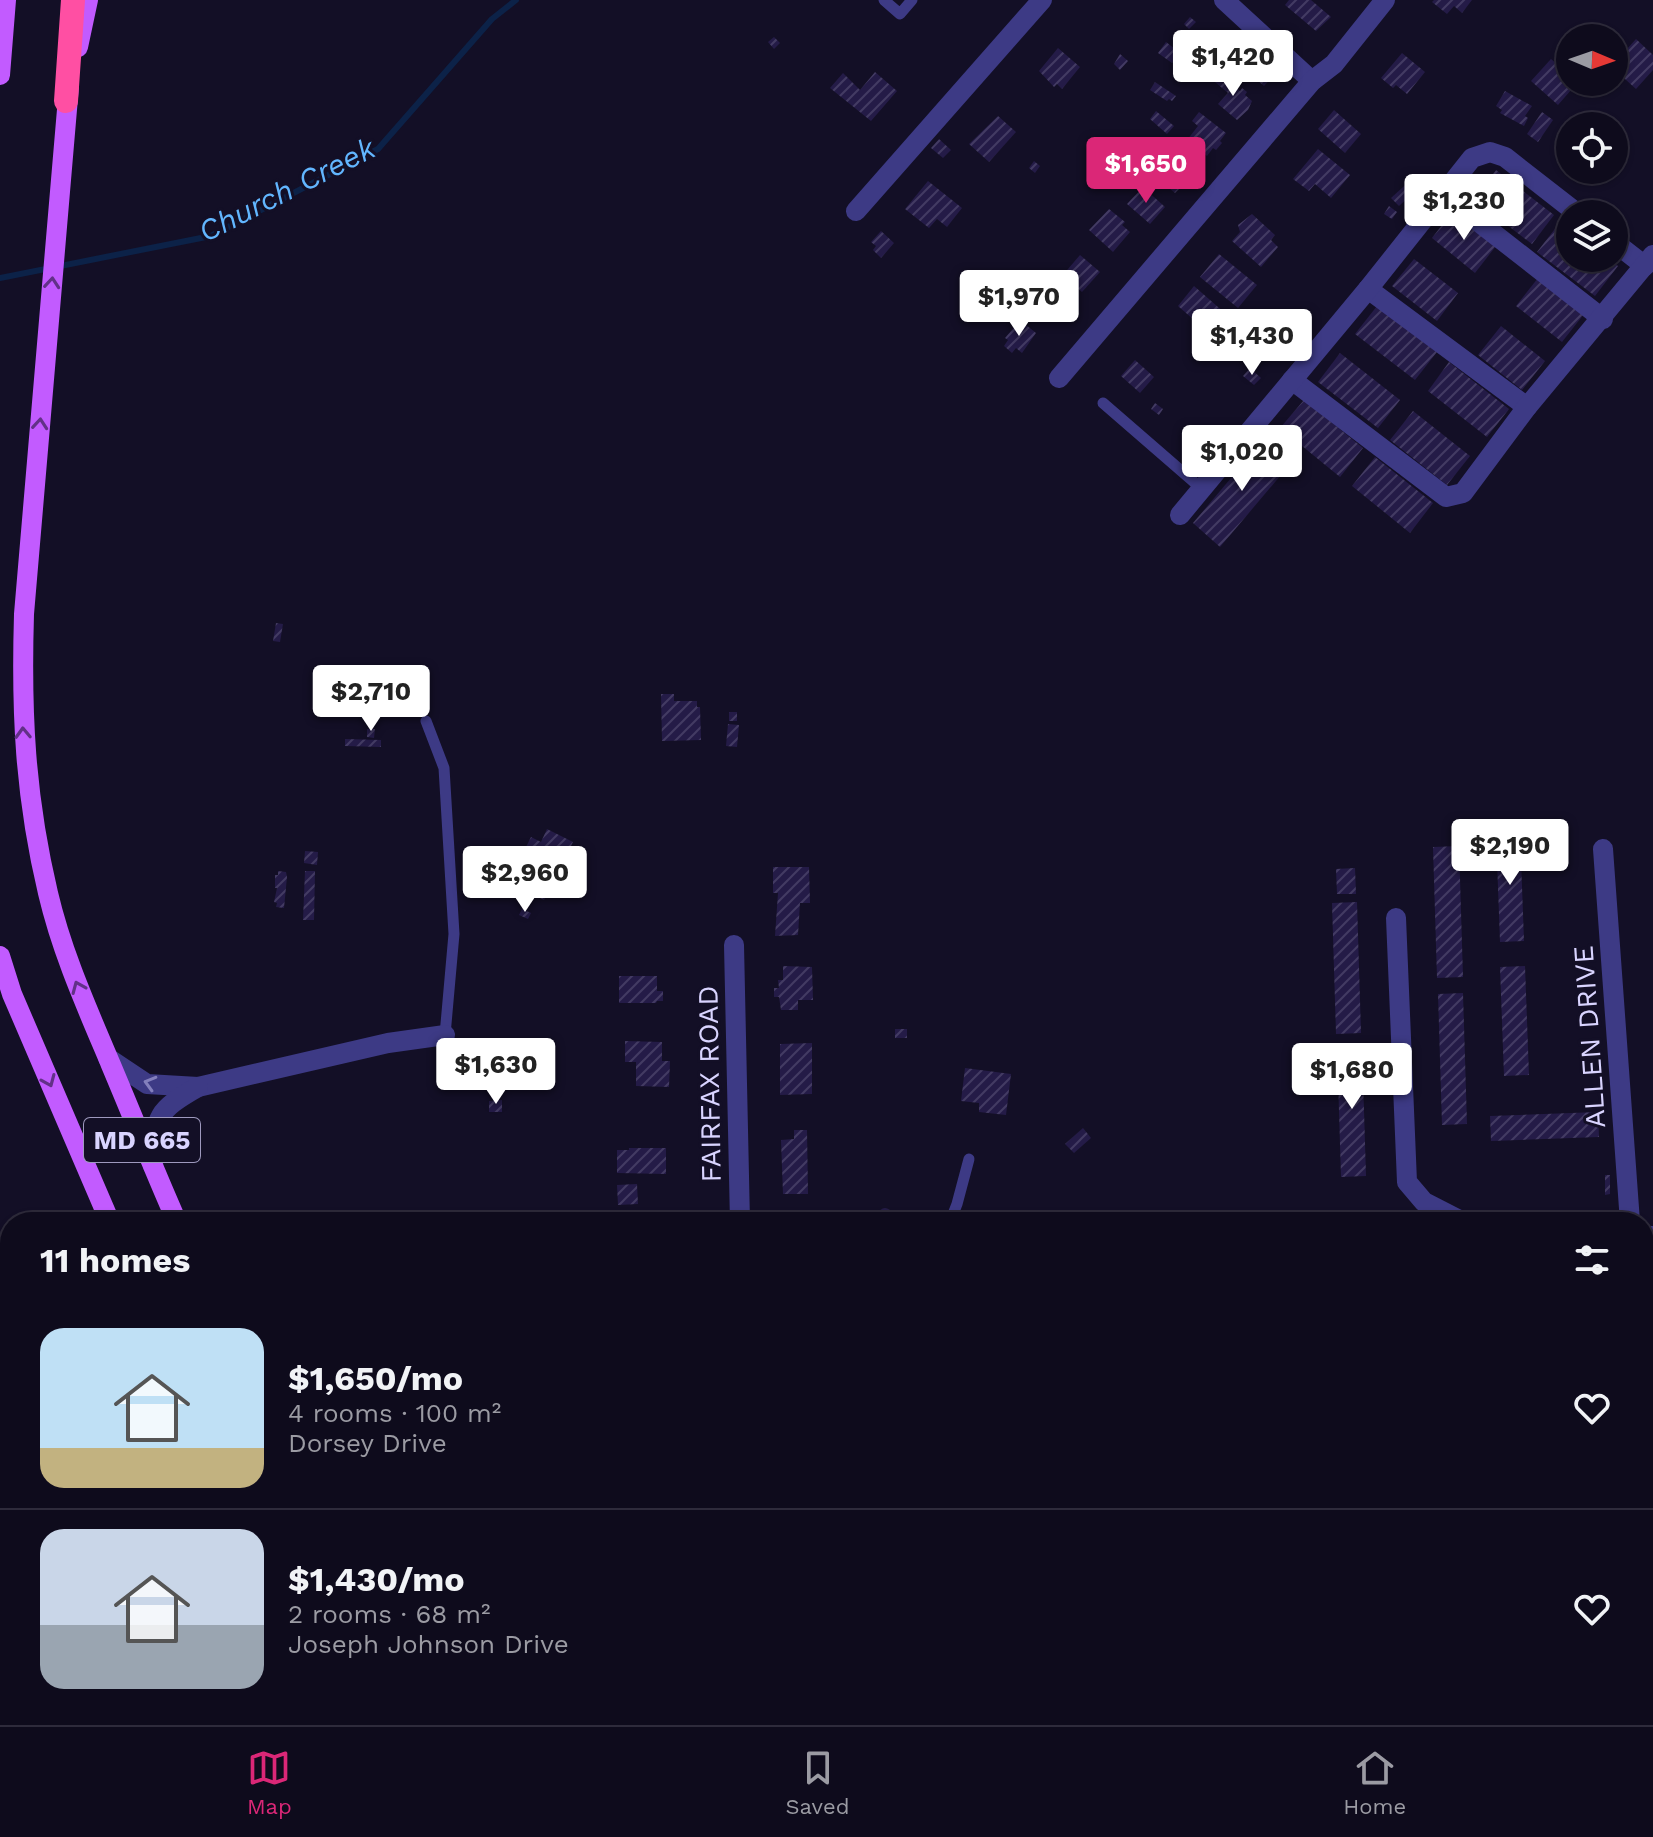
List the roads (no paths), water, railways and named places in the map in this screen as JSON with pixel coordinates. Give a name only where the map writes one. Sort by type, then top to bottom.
[{"type":"highway","name":"MD 665","points":[[66,111],[73,0]]},
{"type":"main road","points":[[0,75],[6,0]]},
{"type":"main road","points":[[66,111],[88,0]]},
{"type":"main road","name":"MD 665","points":[[66,111],[24,614],[24,750],[34,827],[49,895],[73,976],[173,1212]]},
{"type":"main road","name":"MD 665","points":[[0,956],[12,994],[106,1212]]},
{"type":"street","points":[[856,211],[1042,0]]},
{"type":"street","points":[[1224,0],[1312,81]]},
{"type":"street","points":[[1059,378],[1312,81],[1334,64],[1385,0]]},
{"type":"street","points":[[1180,515],[1368,289],[1472,158],[1490,152],[1505,157],[1560,200]]},
{"type":"street","points":[[1443,194],[1603,319]]},
{"type":"street","points":[[1292,380],[1446,497],[1463,493],[1527,407],[1649,261],[1628,250]]},
{"type":"street","points":[[1368,289],[1527,407]]},
{"type":"street","name":"ALLEN DRIVE","points":[[1603,849],[1629,1212]]},
{"type":"street","points":[[1396,918],[1407,1182],[1424,1202],[1444,1212]]},
{"type":"street","name":"FAIRFAX ROAD","points":[[734,945],[740,1212]]},
{"type":"street","points":[[108,1058],[147,1084],[198,1087],[388,1043],[445,1035]]},
{"type":"street","points":[[153,1166],[156,1130],[163,1112],[170,1104],[198,1087]]},
{"type":"lane","points":[[884,0],[900,14],[912,0]]},
{"type":"lane","points":[[1103,403],[1201,488]]},
{"type":"lane","points":[[426,721],[444,768],[453,919],[445,1035]]},
{"type":"lane","points":[[954,1212],[969,1159]]},
{"type":"waterway","name":"Church Creek","points":[[0,278],[211,236],[378,149],[492,19],[516,0]]}]
